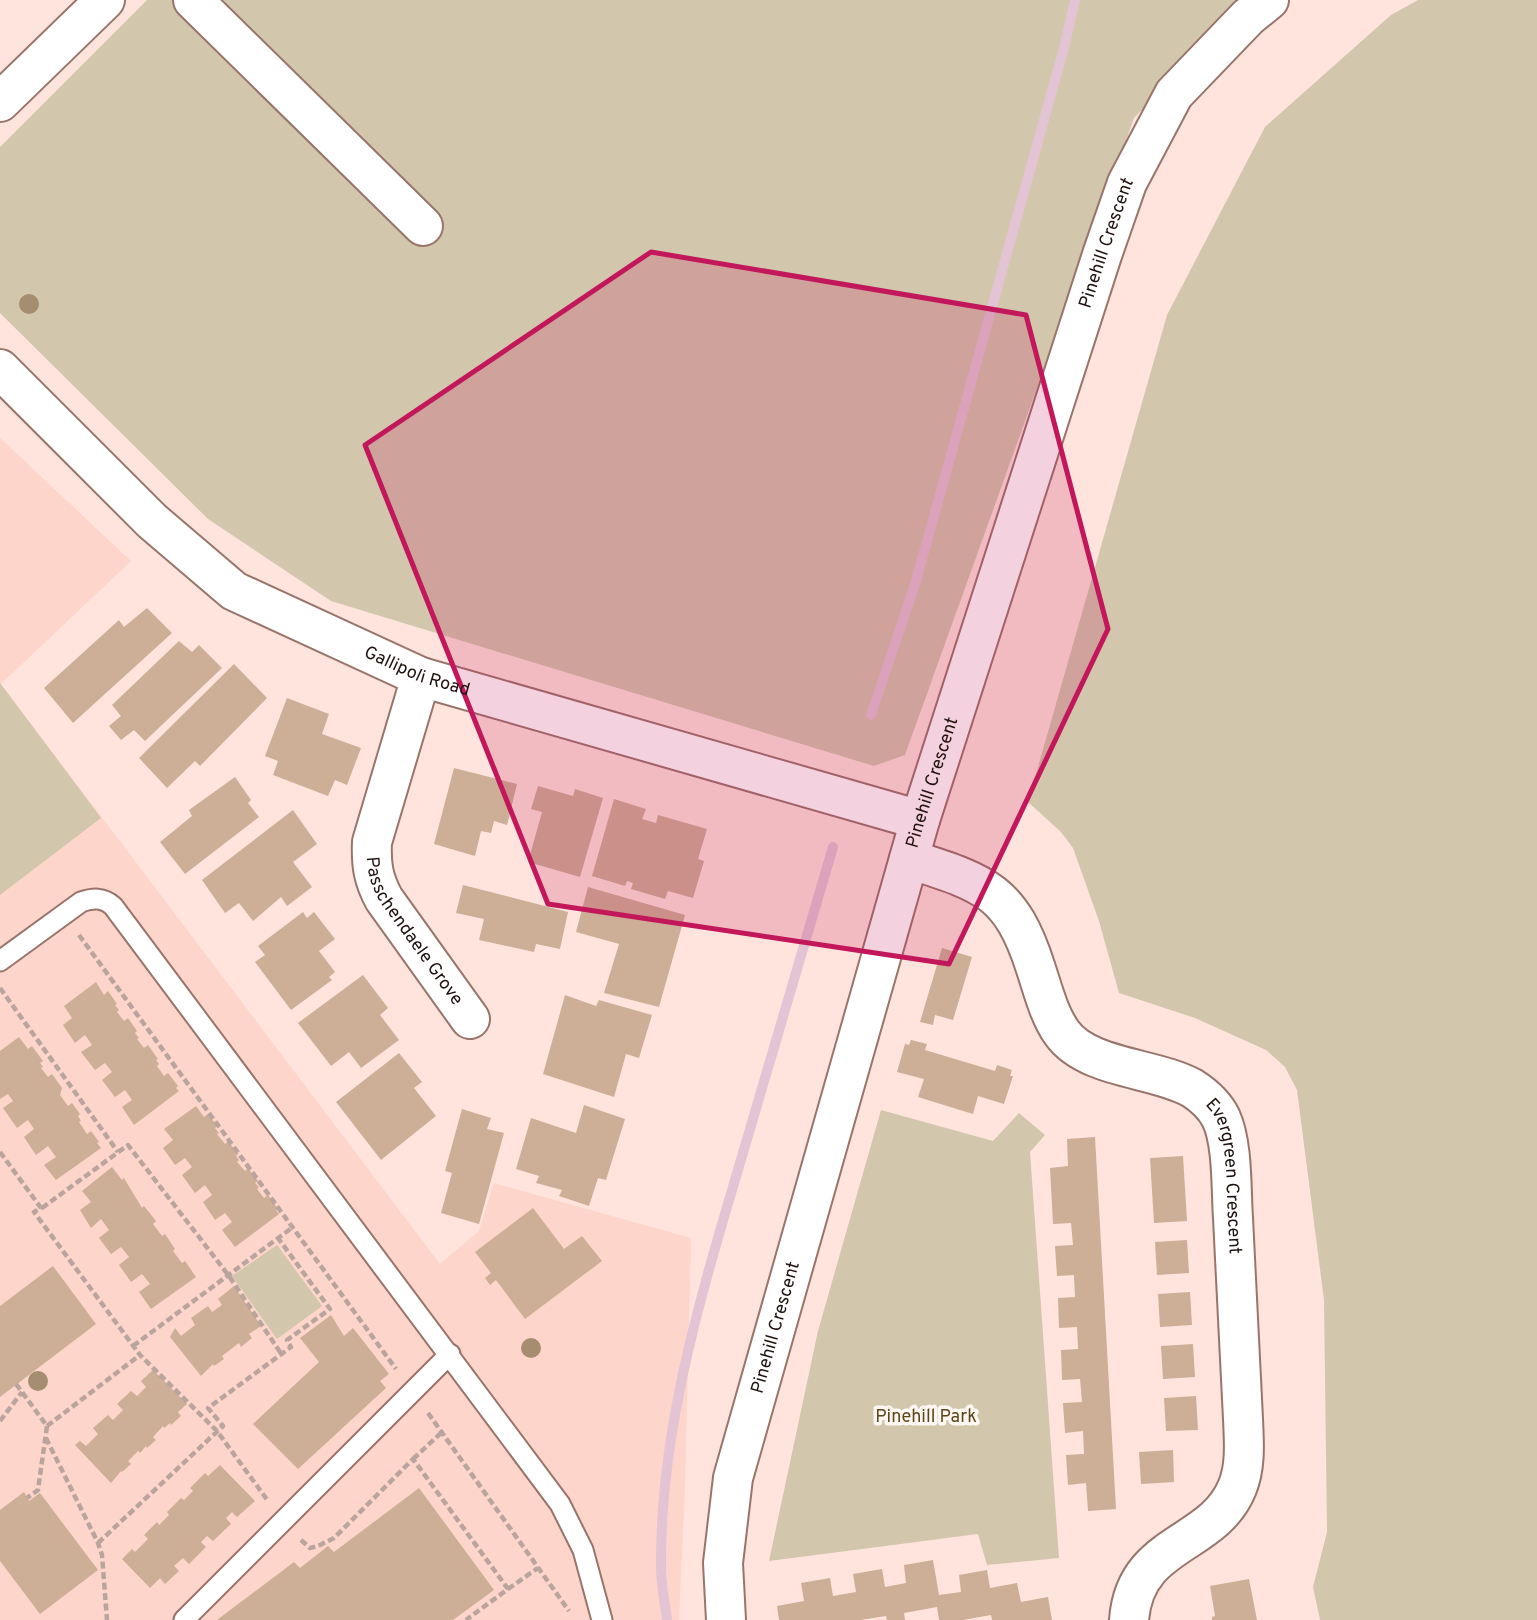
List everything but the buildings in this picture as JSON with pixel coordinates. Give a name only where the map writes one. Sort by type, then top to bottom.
[{"type":"street","points":[[0,102],[105,0]]},
{"type":"street","points":[[193,0],[423,226]]},
{"type":"street","name":"Pinehill Crescent","points":[[726,1620],[723,1563],[733,1478],[920,820],[1102,255],[1127,183],[1174,94],[1248,17],[1269,0]]},
{"type":"street","name":"Gallipoli Road","points":[[0,369],[152,522],[234,591],[421,677],[920,820]]},
{"type":"street","name":"Passchendaele Grove","points":[[421,677],[372,842],[371,861],[374,881],[384,899],[470,1019]]},
{"type":"street","name":"Evergreen Crescent","points":[[909,859],[978,884],[1004,903],[1024,932],[1061,1032],[1078,1049],[1105,1060],[1163,1076],[1191,1088],[1212,1105],[1225,1132],[1232,1203],[1243,1419],[1241,1478],[1224,1509],[1162,1556],[1142,1576],[1132,1600],[1129,1620]]},
{"type":"lane","points":[[0,961],[80,902],[90,899],[107,901],[522,1451],[572,1524],[590,1570],[602,1620]]},
{"type":"lane","points":[[184,1620],[450,1354]]},
{"type":"path","points":[[75,930],[413,1391],[575,1618]]},
{"type":"path","points":[[0,988],[118,1152]]},
{"type":"path","points":[[282,1354],[229,1276],[128,1145],[34,1212],[140,1355],[217,1431],[283,1521]]},
{"type":"path","points":[[0,1152],[41,1208]]},
{"type":"path","points":[[133,1346],[293,1227]]},
{"type":"path","points":[[98,1543],[222,1426],[208,1408],[291,1348],[287,1340],[330,1309],[278,1238]]},
{"type":"path","points":[[47,1426],[140,1355]]},
{"type":"path","points":[[16,1384],[47,1426],[38,1490],[27,1498]]},
{"type":"path","points":[[0,1421],[23,1392]]},
{"type":"path","points":[[290,1548],[300,1539],[310,1548],[334,1538],[442,1432]]},
{"type":"path","points":[[46,1438],[98,1543],[102,1555],[107,1620]]},
{"type":"path","points":[[413,1459],[508,1589]]},
{"type":"path","points":[[466,1620],[538,1568]]},
{"type":"highlighted area","points":[[651,252],[1026,315],[1108,629],[949,964],[548,904],[365,445]]},
{"type":"shaded area","points":[[0,438],[131,561],[1,684],[440,1264],[479,1231],[494,1183],[691,1238],[679,1620],[0,1620]]},
{"type":"green space","points":[[147,0],[1244,0],[1134,118],[905,755],[874,766],[331,601],[208,519],[0,313],[0,147]]},
{"type":"green space","points":[[1418,0],[1537,0],[1537,1620],[1320,1620],[1313,1587],[1327,1532],[1324,1300],[1297,1090],[1285,1067],[1266,1050],[1195,1018],[1119,993],[1099,921],[1073,848],[1061,832],[1028,802],[1167,315],[1265,127],[1391,15]]},
{"type":"green space","points":[[0,683],[101,818],[0,895]]},
{"type":"green space","name":"Pinehill Park","points":[[881,1110],[993,1141],[1019,1113],[1045,1135],[1030,1152],[1059,1558],[987,1565],[978,1534],[769,1561],[818,1331]]},
{"type":"green space","points":[[277,1245],[322,1306],[277,1339],[232,1276]]},
{"type":"waterway","points":[[871,715],[916,581],[1075,0]]},
{"type":"waterway","points":[[667,1620],[661,1574],[663,1515],[675,1413],[711,1262],[833,847]]}]
